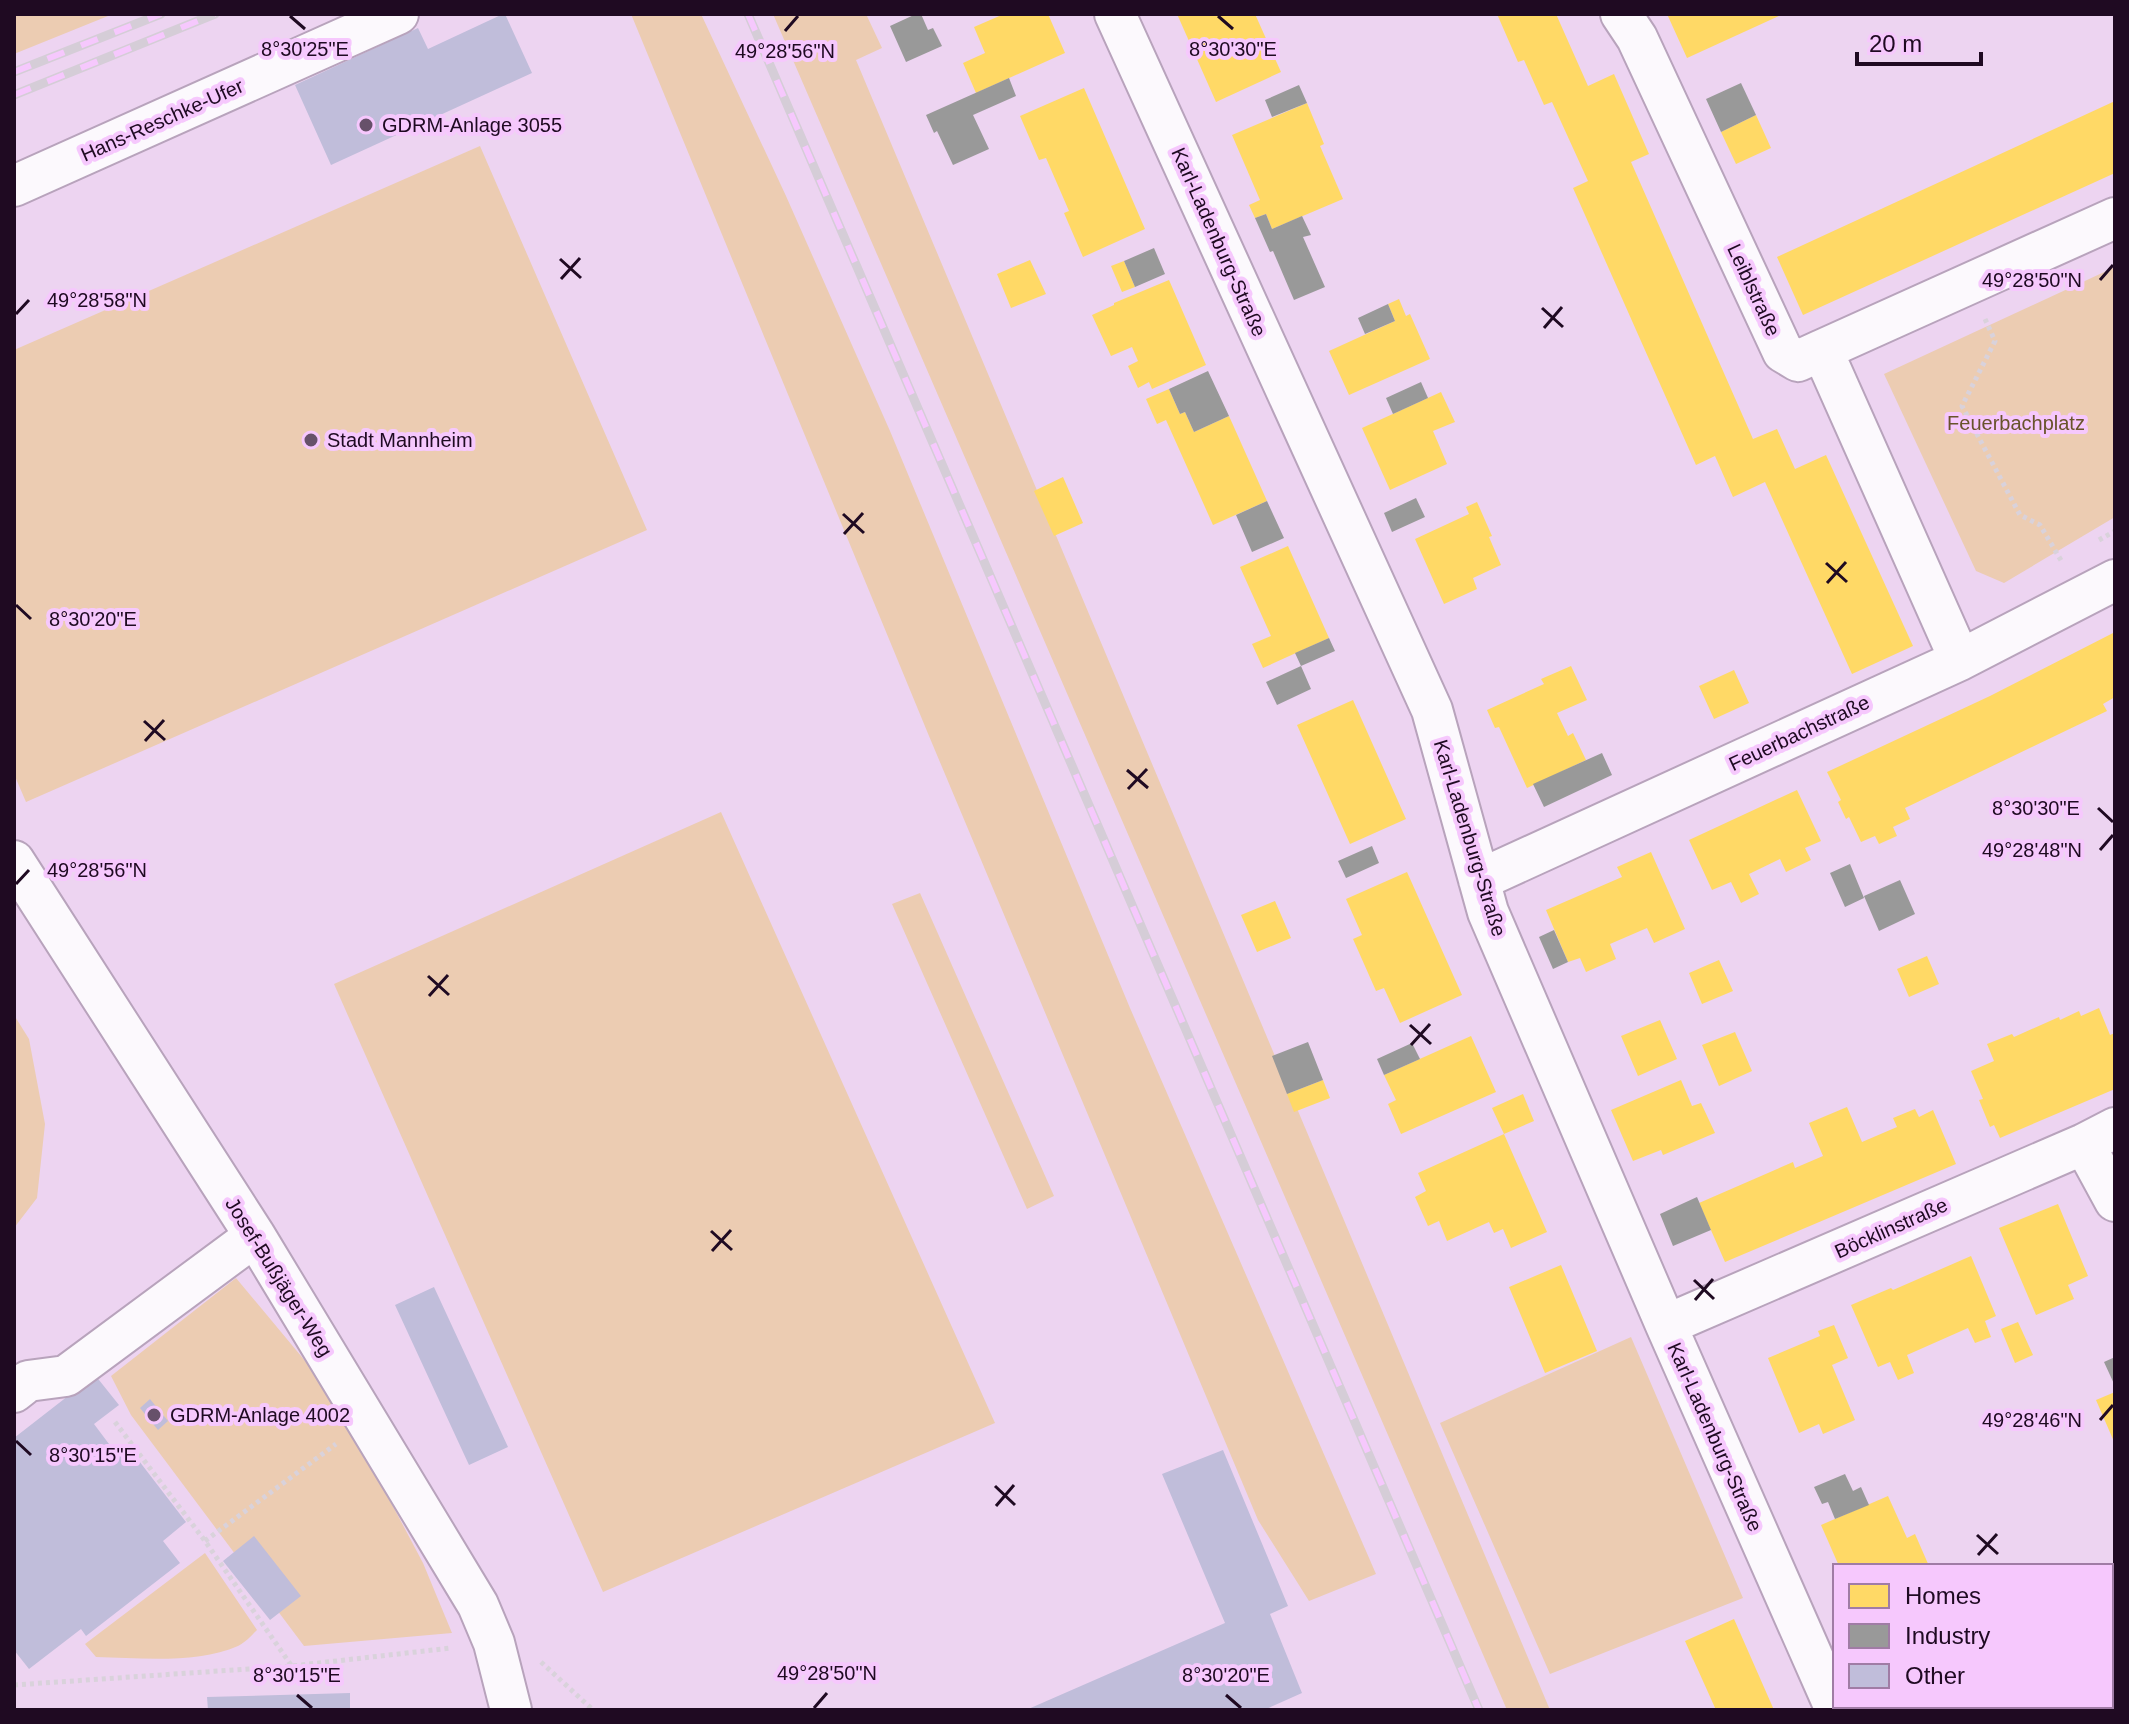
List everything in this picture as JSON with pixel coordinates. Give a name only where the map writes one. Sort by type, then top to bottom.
[{"type":"street","name":"Hans-Reschke-Ufer","points":[[14,186],[398,14]]},
{"type":"street","name":"Karl-Ladenburg-Straße","points":[[1115,14],[1432,710],[1488,912],[1833,1703]]},
{"type":"street","name":"Leiblstraße","points":[[1621,14],[1637,38],[1783,352],[1798,361],[1822,350]]},
{"type":"street","points":[[1960,660],[1822,350],[2115,218]]},
{"type":"street","name":"Feuerbachstraße","points":[[1479,880],[1960,660],[2115,580]]},
{"type":"street","name":"Josef-Bußjäger-Weg","points":[[14,861],[255,1236],[478,1605],[494,1643],[511,1710]]},
{"type":"street","points":[[2099,1136],[2115,1201]]},
{"type":"street","name":"Böcklinstraße","points":[[1666,1325],[2099,1136]]},
{"type":"street","points":[[14,1392],[28,1381],[66,1376],[255,1236]]},
{"type":"path","points":[[1972,325],[1985,319],[1995,341],[1962,406],[2020,515],[2040,525],[2062,562]]},
{"type":"path","points":[[2089,546],[2115,531]]},
{"type":"path","points":[[205,1541],[367,1421]]},
{"type":"path","points":[[115,1422],[205,1541],[292,1666]]},
{"type":"path","points":[[14,1685],[292,1666],[494,1643]]},
{"type":"green space","points":[[14,14],[113,14],[14,54]]},
{"type":"green space","points":[[631,14],[701,14],[890,431],[1130,1008],[1376,1574],[1309,1601],[1258,1520]]},
{"type":"green space","points":[[773,14],[866,14],[882,48],[856,60],[1550,1710],[1507,1710]]},
{"type":"green space","name":"Stadt Mannheim","points":[[480,146],[647,530],[26,802],[14,774],[14,350]]},
{"type":"green space","name":"Feuerbachplatz","points":[[2115,267],[2115,517],[2004,583],[1976,571],[1884,374]]},
{"type":"green space","points":[[721,812],[995,1423],[603,1592],[334,984]]},
{"type":"green space","points":[[920,893],[1054,1196],[1027,1209],[892,904]]},
{"type":"green space","points":[[14,1015],[29,1039],[45,1124],[37,1198],[14,1228]]},
{"type":"green space","points":[[236,1278],[316,1374],[423,1563],[452,1633],[304,1646],[131,1415],[111,1376]]},
{"type":"green space","points":[[1631,1337],[1743,1598],[1550,1674],[1440,1423]]},
{"type":"green space","points":[[205,1553],[257,1630],[244,1643],[222,1652],[187,1658],[96,1657],[85,1644]]},
{"type":"building: Homes","points":[[1004,14],[1048,14],[1065,53],[976,93],[963,63],[985,53],[974,27]]},
{"type":"building: Homes","points":[[1177,14],[1255,14],[1281,72],[1216,102]]},
{"type":"building: Homes","points":[[1497,14],[1556,14],[1588,86],[1614,74],[1649,154],[1631,162],[1753,439],[1777,429],[1795,469],[1826,455],[1913,646],[1852,674],[1765,482],[1733,497],[1715,456],[1696,465],[1573,188],[1588,181],[1552,102],[1544,105],[1524,60],[1518,62]]},
{"type":"building: Homes","points":[[1667,14],[1783,14],[1687,58]]},
{"type":"building: Homes","points":[[1084,88],[1145,229],[1083,257],[1064,213],[1069,211],[1046,158],[1039,160],[1020,116]]},
{"type":"building: Homes","points":[[2115,101],[2115,173],[1803,315],[1777,257]]},
{"type":"building: Homes","points":[[1307,103],[1324,144],[1320,146],[1343,199],[1272,229],[1266,214],[1255,218],[1249,205],[1260,200],[1232,135]]},
{"type":"building: Homes","points":[[1756,115],[1771,148],[1736,164],[1721,132]]},
{"type":"building: Homes","points":[[1030,260],[1046,294],[1011,308],[997,274]]},
{"type":"building: Homes","points":[[1124,261],[1135,287],[1122,292],[1111,266]]},
{"type":"building: Homes","points":[[1169,280],[1206,365],[1152,389],[1149,382],[1138,388],[1128,366],[1138,361],[1132,347],[1111,356],[1092,315]]},
{"type":"building: Homes","points":[[1399,299],[1406,316],[1410,314],[1430,359],[1349,395],[1329,351],[1395,321],[1388,304]]},
{"type":"building: Homes","points":[[1169,389],[1180,414],[1185,412],[1194,432],[1229,416],[1267,501],[1213,525],[1166,420],[1157,424],[1146,399]]},
{"type":"building: Homes","points":[[1441,392],[1455,422],[1433,431],[1447,464],[1390,490],[1362,428]]},
{"type":"building: Homes","points":[[1063,477],[1083,523],[1054,536],[1034,491]]},
{"type":"building: Homes","points":[[1477,502],[1501,565],[1473,578],[1477,589],[1444,604],[1415,539],[1469,514],[1466,507]]},
{"type":"building: Homes","points":[[1288,546],[1329,638],[1263,668],[1252,644],[1271,636],[1240,567]]},
{"type":"building: Homes","points":[[2115,632],[2115,697],[2103,704],[2107,711],[1905,808],[1910,819],[1893,827],[1897,836],[1879,844],[1875,836],[1861,842],[1849,817],[1846,819],[1838,802],[1841,800],[1827,772],[1990,696]]},
{"type":"building: Homes","points":[[1571,666],[1587,700],[1557,713],[1568,736],[1573,733],[1586,760],[1527,788],[1499,727],[1495,728],[1487,710],[1544,684],[1541,679]]},
{"type":"building: Homes","points":[[1734,670],[1749,703],[1714,719],[1699,686]]},
{"type":"building: Homes","points":[[1353,700],[1406,819],[1350,844],[1297,725]]},
{"type":"building: Homes","points":[[1797,790],[1821,841],[1805,848],[1811,860],[1786,872],[1780,859],[1749,874],[1759,894],[1741,903],[1731,882],[1712,890],[1689,840]]},
{"type":"building: Homes","points":[[1651,852],[1685,929],[1654,943],[1647,928],[1610,944],[1616,959],[1586,972],[1580,958],[1568,962],[1546,910],[1622,877],[1617,867]]},
{"type":"building: Homes","points":[[1407,872],[1462,995],[1400,1023],[1384,988],[1376,991],[1353,939],[1362,935],[1346,899]]},
{"type":"building: Homes","points":[[1275,901],[1291,938],[1257,952],[1241,915]]},
{"type":"building: Homes","points":[[1927,956],[1939,984],[1909,997],[1897,969]]},
{"type":"building: Homes","points":[[1719,960],[1733,991],[1702,1004],[1689,973]]},
{"type":"building: Homes","points":[[2099,1008],[2110,1035],[2115,1033],[2115,1089],[2000,1138],[1994,1125],[1990,1127],[1971,1071],[1994,1061],[1987,1044],[2012,1034],[2014,1037],[2059,1017],[2060,1020],[2079,1011],[2081,1016]]},
{"type":"building: Homes","points":[[1660,1020],[1677,1059],[1638,1076],[1621,1036]]},
{"type":"building: Homes","points":[[1735,1032],[1752,1071],[1719,1086],[1702,1045]]},
{"type":"building: Homes","points":[[1471,1036],[1496,1092],[1401,1134],[1388,1104],[1396,1100],[1384,1075]]},
{"type":"building: Homes","points":[[1323,1080],[1330,1098],[1294,1112],[1287,1094]]},
{"type":"building: Homes","points":[[1681,1080],[1692,1106],[1701,1103],[1715,1133],[1663,1155],[1661,1150],[1633,1161],[1611,1110]]},
{"type":"building: Homes","points":[[1523,1094],[1534,1121],[1504,1134],[1492,1108]]},
{"type":"building: Homes","points":[[1847,1107],[1862,1142],[1897,1127],[1893,1118],[1915,1109],[1919,1117],[1933,1110],[1956,1164],[1725,1262],[1699,1203],[1793,1162],[1795,1168],[1823,1156],[1809,1123]]},
{"type":"building: Homes","points":[[1504,1134],[1547,1232],[1511,1248],[1503,1229],[1494,1233],[1489,1222],[1447,1241],[1439,1221],[1428,1226],[1415,1197],[1426,1191],[1418,1173]]},
{"type":"building: Homes","points":[[2058,1204],[2088,1276],[2068,1285],[2074,1299],[2036,1315],[1999,1228]]},
{"type":"building: Homes","points":[[1971,1256],[1996,1316],[1985,1321],[1991,1337],[1975,1343],[1968,1328],[1907,1355],[1914,1373],[1898,1380],[1890,1362],[1878,1367],[1851,1305]]},
{"type":"building: Homes","points":[[1561,1265],[1597,1351],[1545,1373],[1509,1287]]},
{"type":"building: Homes","points":[[2018,1322],[2033,1355],[2015,1363],[2001,1329]]},
{"type":"building: Homes","points":[[1834,1325],[1848,1358],[1832,1365],[1855,1420],[1823,1434],[1819,1424],[1799,1433],[1768,1358],[1820,1336],[1818,1331]]},
{"type":"building: Homes","points":[[2115,1392],[2115,1444],[2096,1400]]},
{"type":"building: Homes","points":[[1888,1496],[1907,1538],[1915,1534],[1928,1564],[1838,1564],[1821,1525]]},
{"type":"building: Homes","points":[[1734,1619],[1774,1710],[1716,1710],[1685,1641]]},
{"type":"building: Industry","points":[[921,14],[928,30],[933,28],[942,46],[906,62],[890,26]]},
{"type":"building: Industry","points":[[1009,78],[1016,96],[973,115],[989,149],[953,165],[926,115]]},
{"type":"building: Industry","points":[[1741,83],[1756,115],[1721,132],[1706,99]]},
{"type":"building: Industry","points":[[1299,85],[1307,103],[1272,117],[1265,100]]},
{"type":"building: Industry","points":[[1266,214],[1272,229],[1302,216],[1311,235],[1303,237],[1325,287],[1294,300],[1255,218]]},
{"type":"building: Industry","points":[[1154,248],[1165,274],[1135,287],[1124,261]]},
{"type":"building: Industry","points":[[1388,304],[1395,321],[1365,334],[1358,318]]},
{"type":"building: Industry","points":[[1208,371],[1229,416],[1194,432],[1185,412],[1180,414],[1169,389]]},
{"type":"building: Industry","points":[[1421,382],[1428,398],[1393,414],[1386,398]]},
{"type":"building: Industry","points":[[1416,498],[1425,517],[1392,532],[1384,513]]},
{"type":"building: Industry","points":[[1267,501],[1284,538],[1252,552],[1236,515]]},
{"type":"building: Industry","points":[[1329,638],[1335,651],[1301,666],[1295,653]]},
{"type":"building: Industry","points":[[1301,666],[1311,689],[1277,705],[1266,682]]},
{"type":"building: Industry","points":[[1602,753],[1612,775],[1544,807],[1533,784]]},
{"type":"building: Industry","points":[[1372,846],[1379,863],[1346,878],[1338,861]]},
{"type":"building: Industry","points":[[1850,864],[1864,898],[1845,907],[1830,873]]},
{"type":"building: Industry","points":[[1900,880],[1915,914],[1879,931],[1864,896]]},
{"type":"building: Industry","points":[[1554,930],[1568,962],[1553,969],[1539,937]]},
{"type":"building: Industry","points":[[1308,1042],[1323,1080],[1287,1094],[1272,1056]]},
{"type":"building: Industry","points":[[1412,1043],[1420,1059],[1384,1075],[1377,1059]]},
{"type":"building: Industry","points":[[1697,1197],[1711,1230],[1673,1246],[1660,1214]]},
{"type":"building: Industry","points":[[2115,1357],[2115,1386],[2104,1362]]},
{"type":"building: Industry","points":[[1845,1474],[1853,1491],[1861,1487],[1869,1505],[1835,1519],[1828,1502],[1822,1504],[1814,1487]]},
{"type":"building: Other","name":"GDRM-Anlage 3055","points":[[503,14],[532,73],[331,165],[295,85],[418,28],[428,49]]},
{"type":"building: Other","points":[[434,1287],[508,1447],[469,1465],[395,1305]]},
{"type":"building: Other","points":[[95,1375],[119,1405],[94,1424],[115,1452],[126,1444],[186,1522],[163,1541],[180,1563],[86,1636],[81,1629],[29,1669],[14,1650],[14,1438]]},
{"type":"building: Other","name":"GDRM-Anlage 4002","points":[[150,1399],[168,1421],[158,1430],[140,1408]]},
{"type":"building: Other","points":[[1223,1450],[1288,1606],[1270,1614],[1302,1693],[1264,1710],[1026,1710],[1225,1623],[1162,1474]]},
{"type":"building: Other","points":[[254,1536],[301,1596],[270,1620],[223,1561]]},
{"type":"building: Other","points":[[350,1693],[350,1710],[208,1710],[207,1697]]},
{"type":"railway","points":[[14,72],[161,14]]},
{"type":"railway","points":[[14,95],[215,14]]},
{"type":"railway","points":[[748,14],[1479,1710]]},
{"type":"place","name":"GDRM-Anlage 3055","points":[[366,125]]},
{"type":"place","name":"Stadt Mannheim","points":[[311,440]]},
{"type":"place","name":"GDRM-Anlage 4002","points":[[154,1415]]}]
